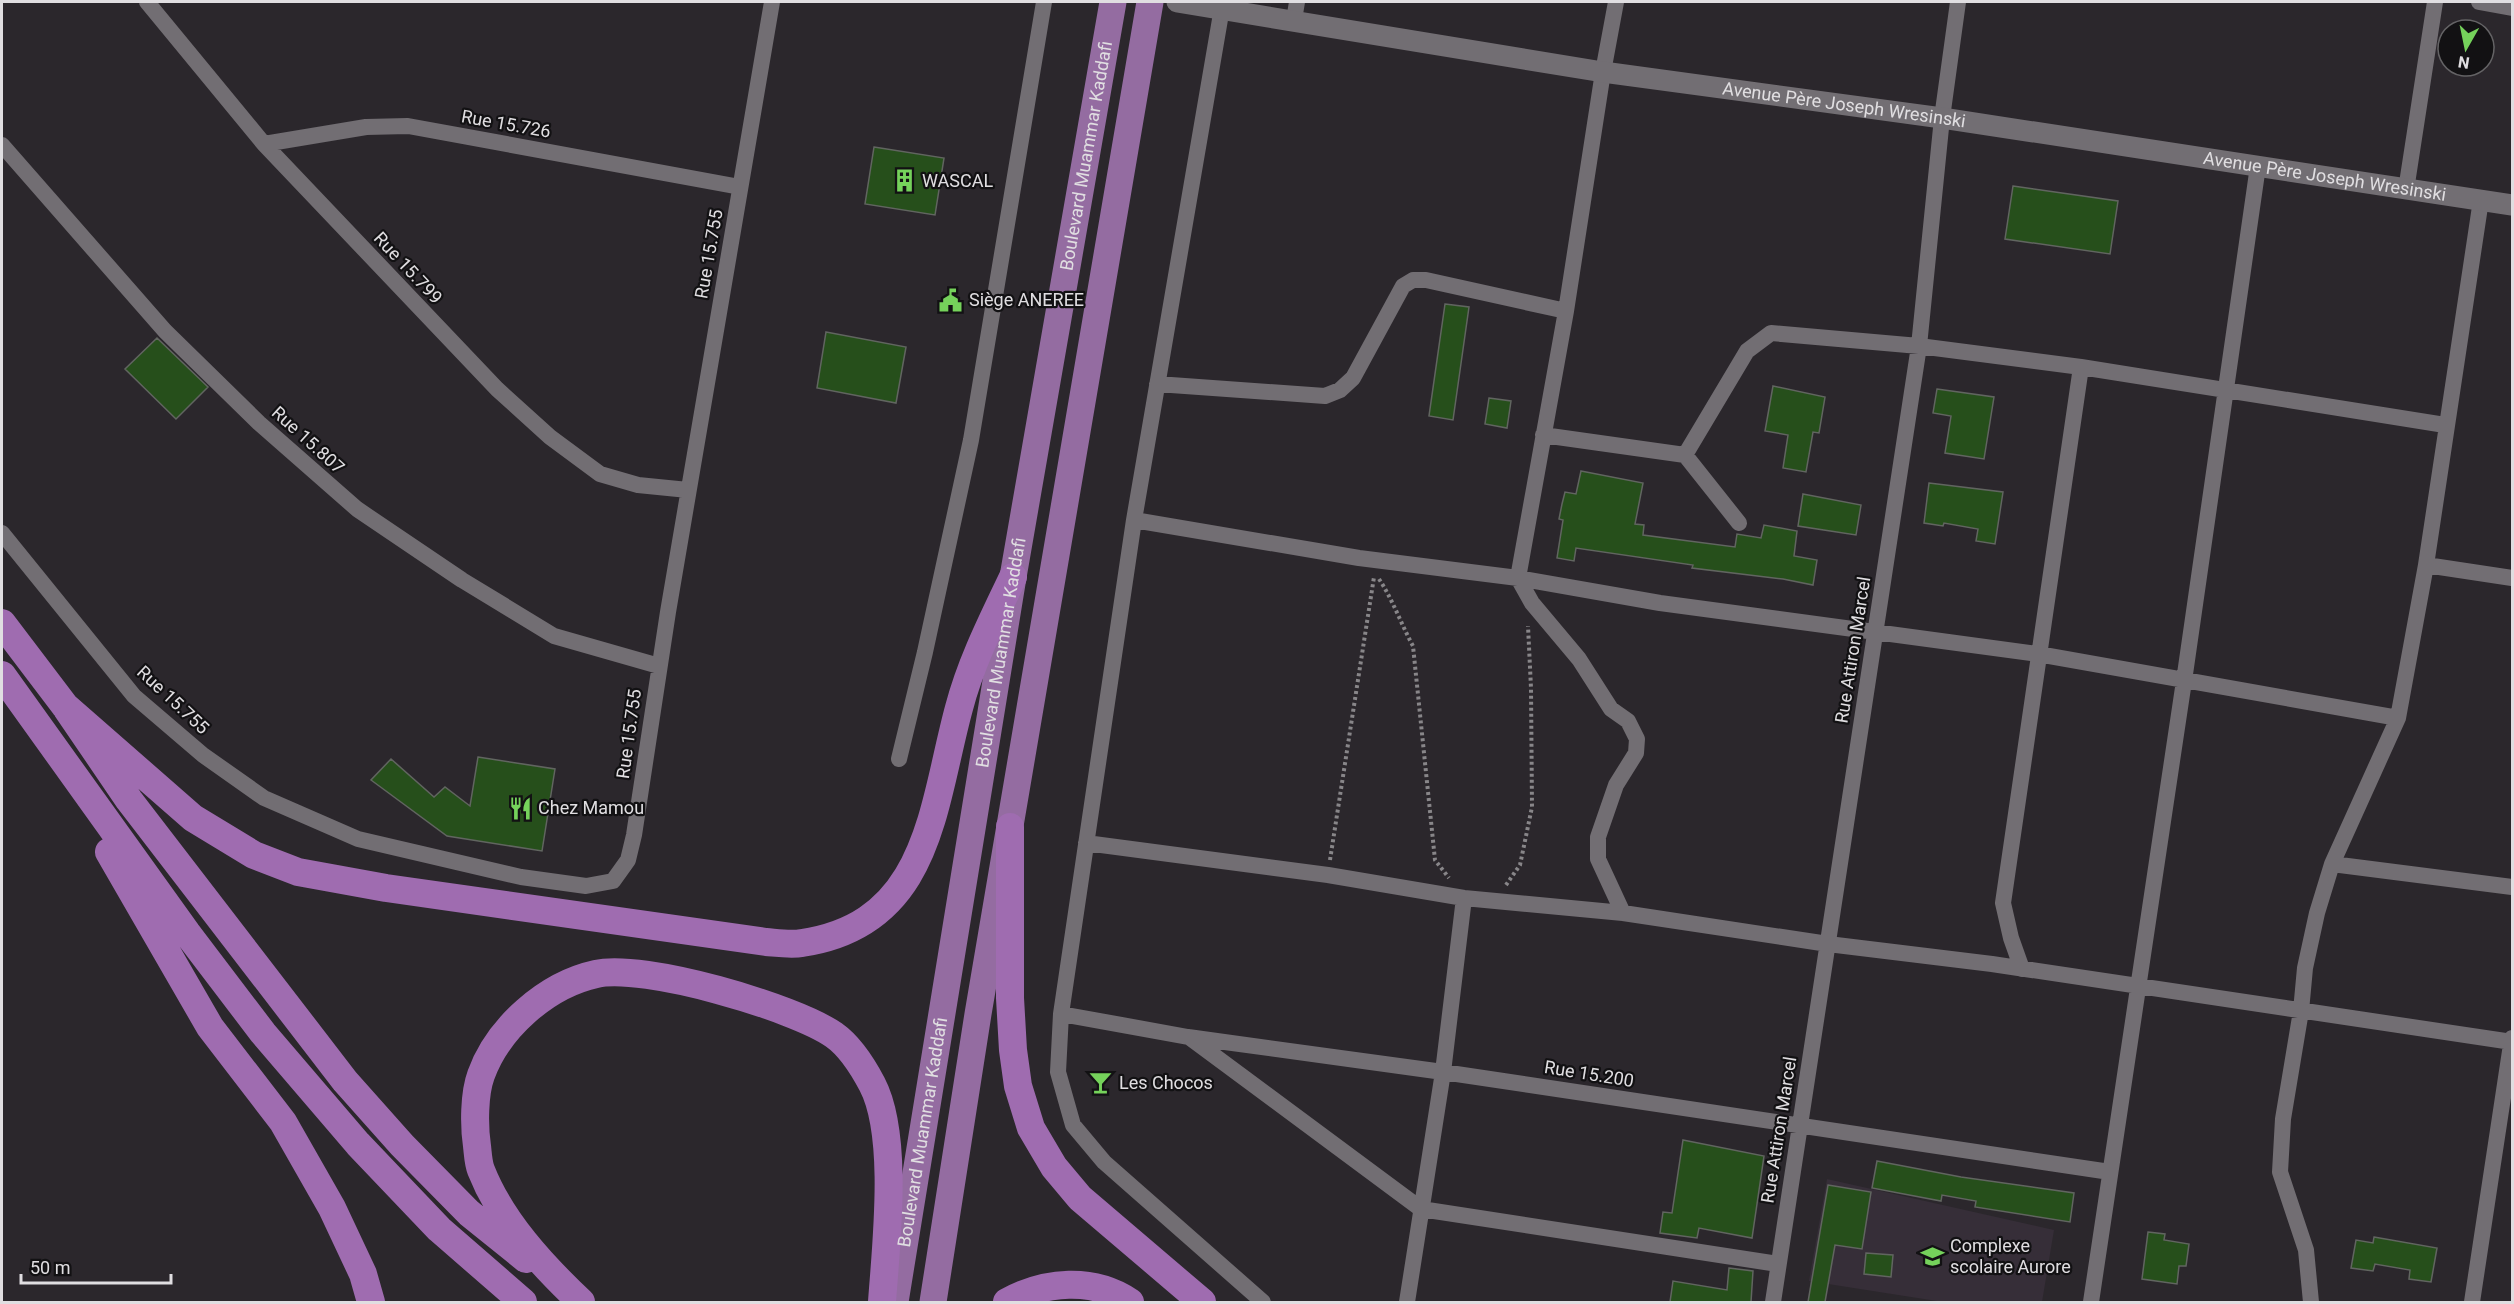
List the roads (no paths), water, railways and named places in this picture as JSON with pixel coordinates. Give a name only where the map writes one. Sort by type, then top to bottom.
[{"type":"highway","points":[[65,706],[193,818],[254,855],[298,872],[386,888],[766,942],[801,944],[838,934],[864,921],[882,907],[915,867],[926,842],[938,800],[960,706],[992,621],[1013,576]]},
{"type":"highway","points":[[2,623],[65,706],[129,800],[345,1081],[402,1145],[469,1213],[580,1302]]},
{"type":"highway","points":[[2,675],[193,941],[263,1034],[306,1085],[439,1229],[523,1302]]},
{"type":"highway","points":[[32,717],[210,1027],[289,1131],[332,1208],[363,1274],[371,1302]]},
{"type":"highway","points":[[1011,827],[1010,998],[1013,1050],[1018,1086],[1031,1128],[1054,1167],[1080,1198],[1202,1302]]},
{"type":"highway","points":[[580,1302],[547,1270],[503,1212],[480,1168],[474,1127],[480,1076],[498,1042],[516,1020],[539,1001],[563,987],[597,973],[650,976],[714,989],[789,1011],[835,1036],[859,1060],[874,1087],[885,1126],[889,1173],[882,1302]]},
{"type":"highway","points":[[1006,1302],[1034,1290],[1058,1285],[1080,1284],[1100,1288],[1130,1302]]},
{"type":"main road","name":"Boulevard Muammar Kaddafi","points":[[895,1302],[1013,576],[1113,2]]},
{"type":"main road","name":"Boulevard Muammar Kaddafi","points":[[933,1302],[978,1014],[1150,2]]},
{"type":"street","name":"Rue 15.799","points":[[147,2],[264,144],[497,389],[550,437],[600,474],[638,485],[688,490]]},
{"type":"street","name":"Rue 15.755","points":[[2,533],[134,696],[203,755],[264,798],[358,839],[521,877],[586,886],[612,881],[628,860],[634,835],[688,490],[772,2]]},
{"type":"street","points":[[899,759],[925,652],[971,440],[1044,2]]},
{"type":"street","name":"Avenue Père Joseph Wresinski","points":[[1177,2],[1295,10],[1603,72],[1942,118],[2512,205]]},
{"type":"street","points":[[1616,2],[1566,311],[1518,578],[1543,617],[1579,659],[1611,709],[1628,721],[1637,739],[1636,753],[1616,785],[1598,837],[1598,859],[1623,914]]},
{"type":"street","name":"Rue Attiron Marcel","points":[[1773,1302],[1798,1125],[1828,944],[1919,346],[1942,118],[1958,2]]},
{"type":"street","points":[[2406,190],[2434,2]]},
{"type":"street","points":[[2479,2],[2512,8]]},
{"type":"street","points":[[1223,4],[1134,520],[1061,1014],[1058,1072],[1073,1125],[1104,1162],[1263,1302]]},
{"type":"street","name":"Rue 15.726","points":[[264,144],[366,127],[408,126],[740,187]]},
{"type":"street","name":"Rue 15.807","points":[[2,145],[165,331],[259,423],[357,510],[462,580],[554,636],[659,666]]},
{"type":"street","points":[[2091,1302],[2258,166]]},
{"type":"street","points":[[2311,1302],[2306,1250],[2280,1172],[2283,1119],[2301,1011],[2307,957],[2332,864],[2372,780],[2398,717],[2426,565],[2445,425],[2481,201]]},
{"type":"street","points":[[1157,384],[1324,396],[1340,390],[1353,378],[1403,286],[1413,280],[1426,280],[1566,311]]},
{"type":"street","points":[[1685,455],[1747,351],[1771,333],[1919,346],[2081,367],[2445,425]]},
{"type":"street","points":[[2022,969],[2011,938],[2003,903],[2081,367]]},
{"type":"street","points":[[1543,435],[1685,455],[1739,523]]},
{"type":"street","points":[[1134,520],[1359,558],[1518,578],[1659,603],[2038,654],[2398,717]]},
{"type":"street","points":[[2426,565],[2512,578]]},
{"type":"street","points":[[1086,843],[1328,875],[1464,898],[1623,914],[2022,969],[2512,1041],[2472,1302]]},
{"type":"street","points":[[2332,864],[2512,887]]},
{"type":"street","points":[[1407,1302],[1443,1072],[1464,898]]},
{"type":"street","name":"Rue 15.200","points":[[1061,1014],[1188,1036],[2110,1172]]},
{"type":"street","points":[[1188,1036],[1421,1209],[1778,1264]]},
{"type":"place","name":"WASCAL","points":[[904,181]]},
{"type":"place","name":"Siège ANEREE","points":[[951,300]]},
{"type":"place","name":"Chez Mamou","points":[[520,808]]},
{"type":"place","name":"Les Chocos","points":[[1101,1083]]},
{"type":"place","name":"Complexe scolaire Aurore","points":[[1932,1256]]}]
